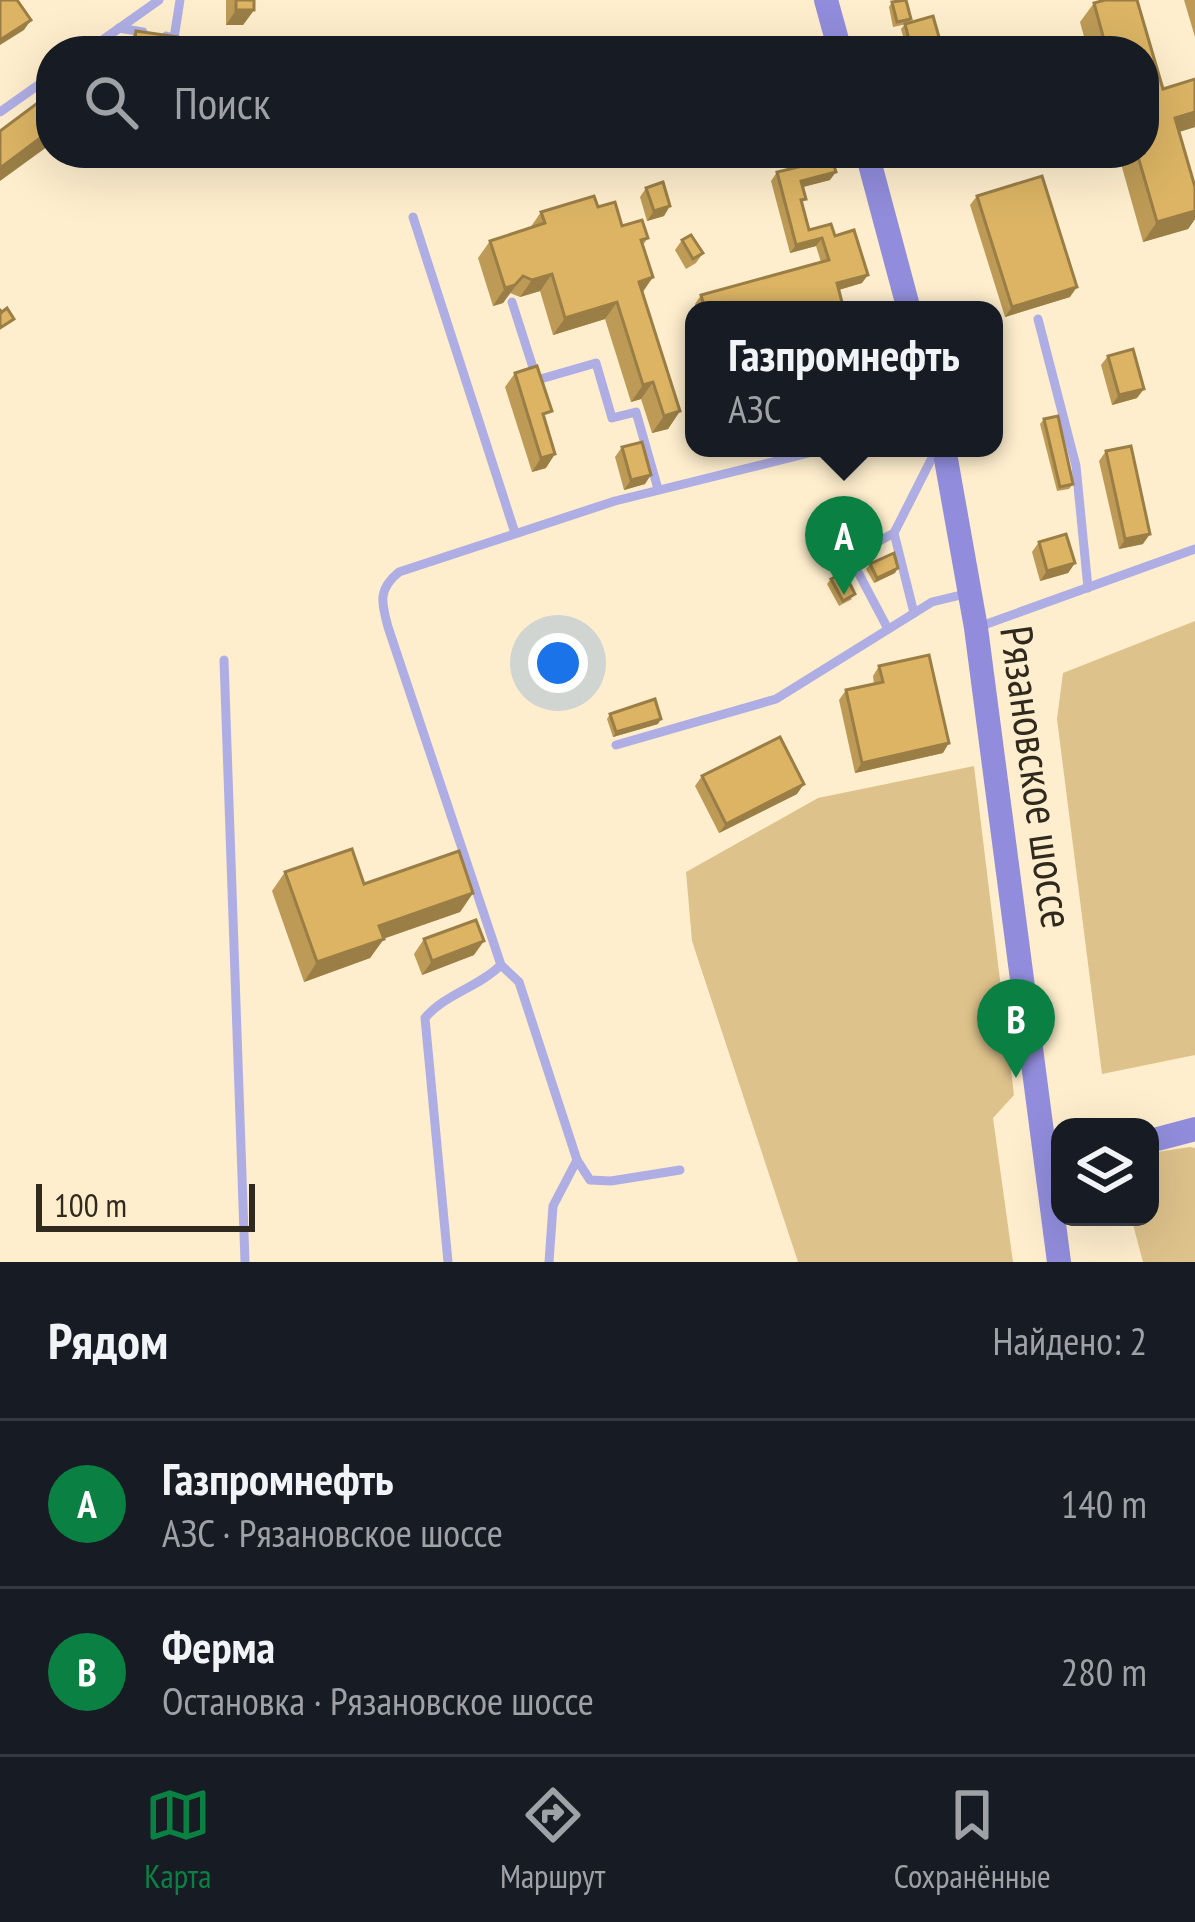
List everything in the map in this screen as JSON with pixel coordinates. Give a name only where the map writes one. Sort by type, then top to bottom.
[{"type":"main road","points":[[826,0],[836,36]]},
{"type":"main road","points":[[871,168],[907,301]]},
{"type":"main road","name":"Рязановское шоссе","points":[[943,457],[976,628],[1051,1151]]},
{"type":"main road","points":[[1159,1139],[1195,1129]]},
{"type":"main road","name":"Рязановское шоссе","points":[[1056,1226],[1058,1262]]},
{"type":"lane","points":[[108,36],[159,0]]},
{"type":"lane","points":[[174,36],[180,0]]},
{"type":"lane","points":[[119,28],[163,36]]},
{"type":"lane","points":[[0,112],[36,87]]},
{"type":"lane","points":[[413,217],[514,533]]},
{"type":"lane","points":[[512,302],[537,380],[596,363],[612,418],[636,412],[658,489]]},
{"type":"lane","points":[[1038,319],[1076,466],[1088,588]]},
{"type":"lane","points":[[680,1170],[590,1180],[578,1160],[519,982],[501,965],[381,599],[386,583],[399,572],[658,489],[791,457]]},
{"type":"lane","points":[[888,629],[850,557],[894,533],[936,457]]},
{"type":"lane","points":[[894,533],[914,613]]},
{"type":"lane","points":[[976,628],[1195,549]]},
{"type":"lane","points":[[616,745],[776,699],[932,602],[970,593]]},
{"type":"lane","points":[[224,661],[245,1262]]},
{"type":"lane","points":[[448,1262],[425,1018],[433,1008],[489,978],[501,965]]},
{"type":"lane","points":[[549,1262],[553,1206],[578,1160]]},
{"type":"shaded area","points":[[1195,621],[1195,1055],[1102,1074],[1057,719],[1063,673]]},
{"type":"shaded area","points":[[974,766],[1014,1095],[993,1118],[1013,1262],[798,1262],[692,941],[686,872],[818,798]]},
{"type":"shaded area","points":[[1195,1148],[1195,1262],[1143,1262],[1133,1226],[1159,1226],[1159,1152]]},
{"type":"building","points":[[0,0],[17,0],[31,20],[0,40]]},
{"type":"building","points":[[236,0],[254,0],[254,10],[236,10]]},
{"type":"building","points":[[906,0],[911,19],[897,22],[892,2]]},
{"type":"building","points":[[1137,0],[1148,36],[1103,36],[1094,3]]},
{"type":"building","points":[[933,16],[939,36],[908,36],[905,24]]},
{"type":"building","points":[[1159,75],[1163,89],[1195,79],[1195,112],[1175,118],[1195,187],[1195,211],[1157,222],[1141,168],[1159,168]]},
{"type":"building","points":[[36,104],[36,141],[0,168],[0,131]]},
{"type":"building","points":[[835,168],[836,172],[801,181],[809,230],[831,224],[835,236],[854,230],[868,275],[837,283],[842,301],[703,301],[701,295],[829,260],[822,238],[796,245],[777,172]]},
{"type":"building","points":[[1042,176],[1077,287],[1012,307],[977,196]]},
{"type":"building","points":[[663,182],[670,206],[654,211],[646,188]]},
{"type":"building","points":[[594,196],[598,207],[615,202],[622,226],[642,220],[648,238],[641,240],[653,277],[639,282],[680,411],[664,416],[653,382],[643,385],[617,302],[565,318],[552,274],[532,280],[523,276],[505,288],[490,241],[545,223],[541,212]]},
{"type":"building","points":[[691,235],[703,253],[693,259],[682,240]]},
{"type":"building","points":[[7,308],[14,319],[0,328],[0,310]]},
{"type":"building","points":[[1133,349],[1144,389],[1119,395],[1108,356]]},
{"type":"building","points":[[537,366],[552,411],[543,414],[555,454],[541,458],[515,373]]},
{"type":"building","points":[[1058,416],[1073,484],[1060,487],[1044,419]]},
{"type":"building","points":[[642,442],[651,475],[631,480],[622,447]]},
{"type":"building","points":[[1131,446],[1150,534],[1125,539],[1106,451]]},
{"type":"building","points":[[1066,534],[1075,563],[1047,571],[1039,542]]},
{"type":"building","points":[[894,553],[898,568],[877,578],[870,564]]},
{"type":"building","points":[[844,572],[855,594],[843,601],[831,579]]},
{"type":"building","points":[[929,655],[949,743],[862,763],[846,690],[883,682],[879,666]]},
{"type":"building","points":[[655,699],[661,719],[616,732],[610,714]]},
{"type":"building","points":[[780,737],[804,784],[726,824],[702,776]]},
{"type":"building","points":[[352,849],[364,884],[459,851],[473,893],[379,926],[384,939],[317,962],[285,872]]},
{"type":"building","points":[[476,920],[484,941],[432,961],[424,939]]},
{"type":"place","name":"Газпромнефть","points":[[844,595]]},
{"type":"place","name":"Ферма","points":[[1016,1078]]}]
